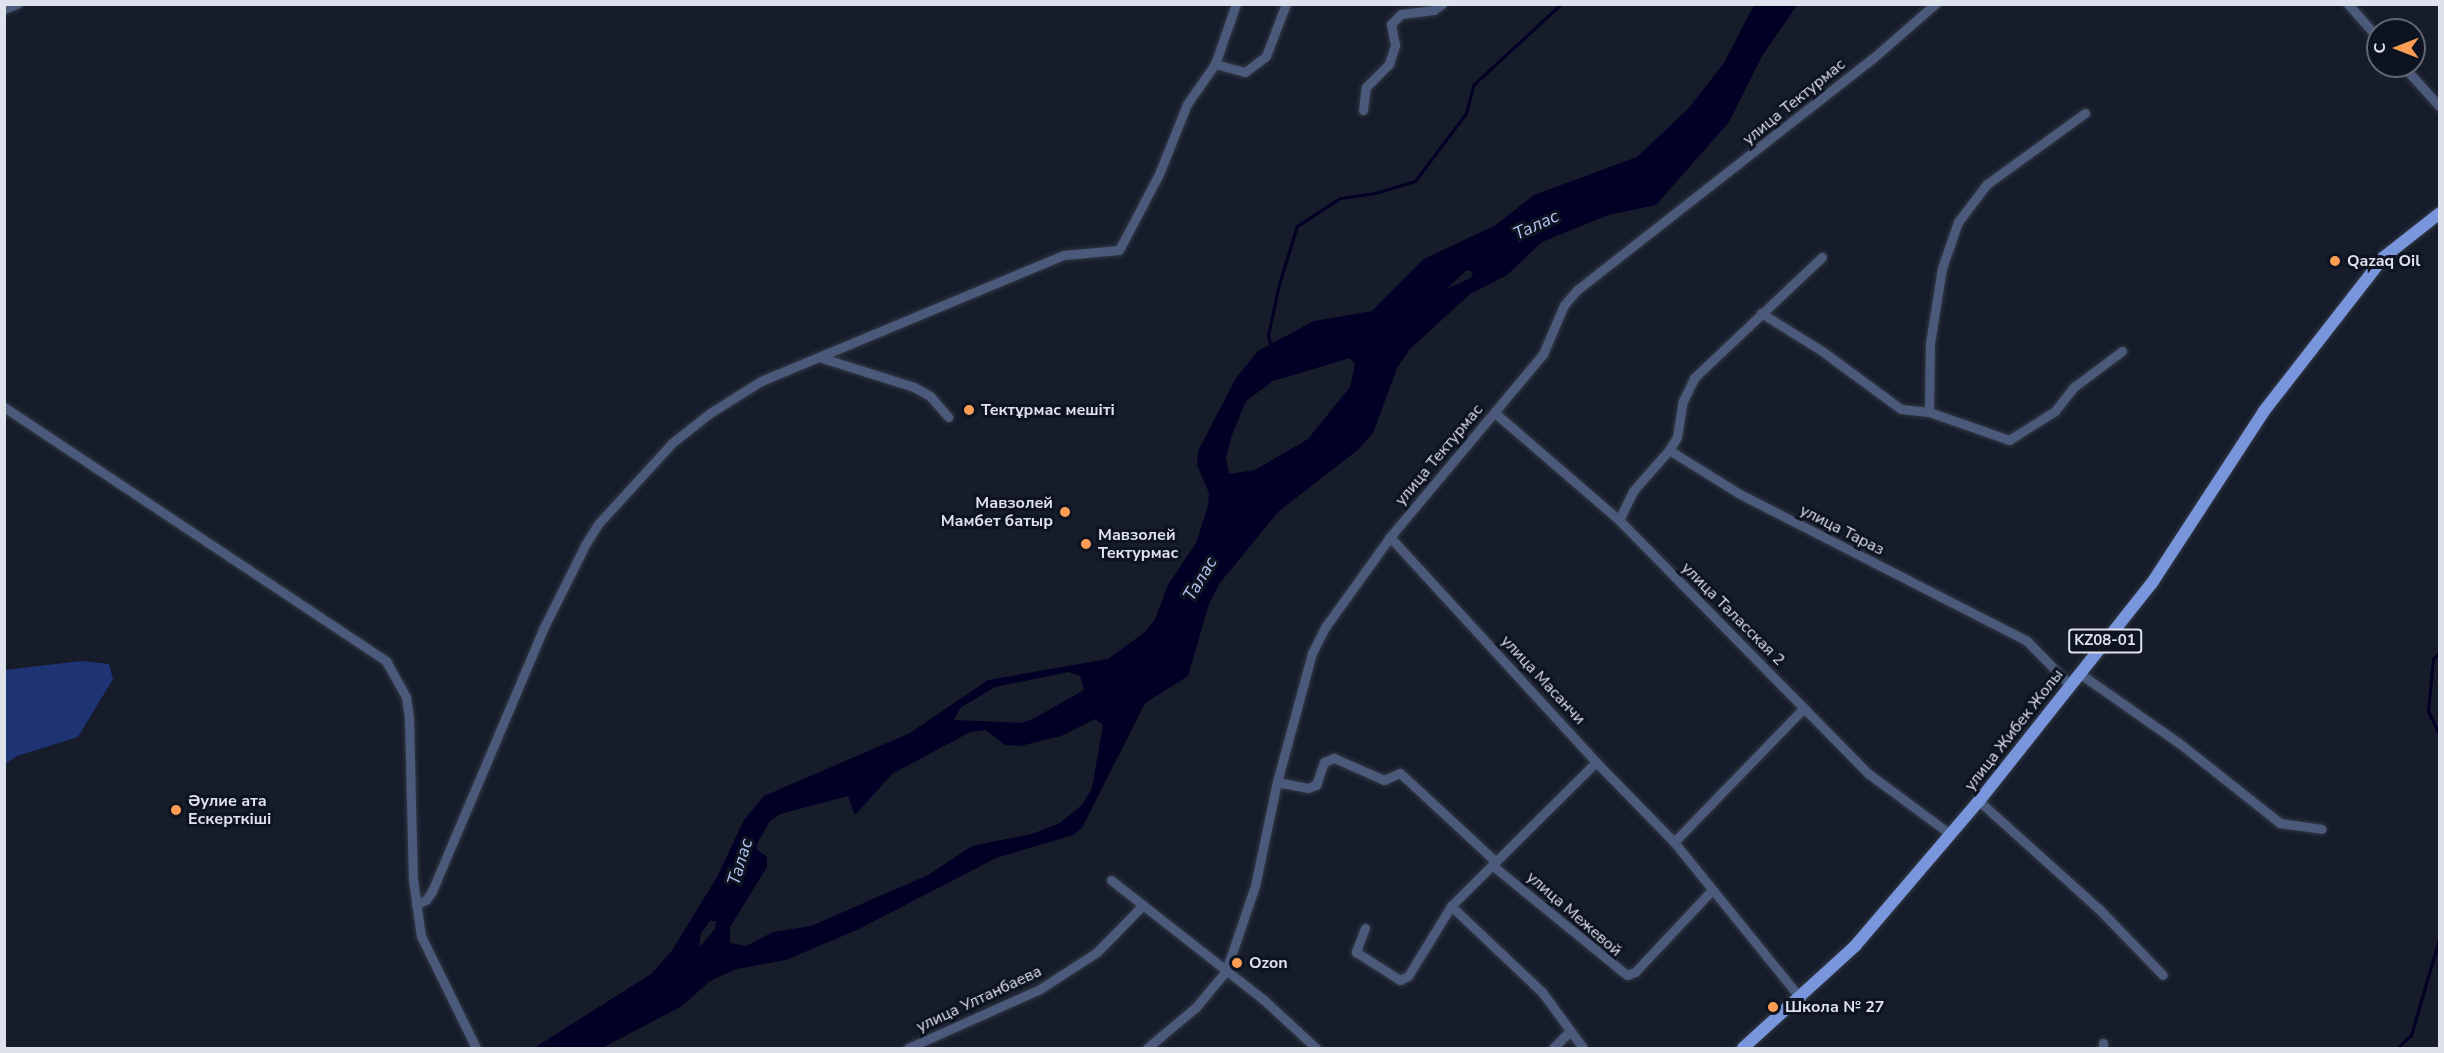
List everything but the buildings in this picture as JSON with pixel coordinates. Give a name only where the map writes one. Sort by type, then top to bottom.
[{"type":"main road","name":"улица Жибек Жолы","points":[[1743,1048],[1801,999],[1855,946],[1979,801],[2152,583],[2264,411],[2384,257],[2439,213]]},
{"type":"street","points":[[4,9],[17,4]]},
{"type":"street","points":[[416,904],[426,900],[432,891],[543,629],[599,524],[672,443],[710,413],[761,381],[822,358],[1064,255],[1119,249],[1159,174],[1187,104],[1215,64],[1236,4]]},
{"type":"street","points":[[1215,64],[1245,72],[1266,56],[1286,4]]},
{"type":"street","points":[[1363,111],[1366,87],[1389,64],[1395,45],[1391,24],[1401,14],[1434,10],[1442,4]]},
{"type":"street","name":"улица Тектурмас","points":[[1147,1048],[1196,1007],[1226,971],[1255,886],[1277,782],[1312,653],[1326,626],[1390,537],[1543,354],[1564,305],[1577,290],[1845,81],[1935,4]]},
{"type":"street","points":[[2348,4],[2366,24]]},
{"type":"street","points":[[2414,78],[2439,107]]},
{"type":"street","points":[[1929,412],[1932,332],[1942,268],[1958,222],[1987,184],[2085,113]]},
{"type":"street","points":[[1619,520],[1633,491],[1669,450],[1677,437],[1683,401],[1694,378],[1822,256]]},
{"type":"street","points":[[1761,313],[1822,351],[1901,409],[1929,412],[2009,440],[2055,411],[2074,387],[2122,351]]},
{"type":"street","points":[[822,358],[914,387],[930,396],[948,417]]},
{"type":"street","points":[[4,407],[386,660],[406,697],[409,719],[416,904],[427,954],[476,1048]]},
{"type":"street","name":"улица Таласская 2","points":[[1495,413],[1619,520],[1869,774],[1950,834]]},
{"type":"street","name":"улица Тараз","points":[[1669,450],[1738,493],[2027,641],[2070,685]]},
{"type":"street","name":"улица Масанчи","points":[[1390,537],[1596,762],[1674,842],[1801,999]]},
{"type":"street","points":[[2079,673],[2179,743],[2280,824],[2322,829]]},
{"type":"street","points":[[1674,842],[1804,708]]},
{"type":"street","points":[[1277,782],[1308,788],[1316,785],[1324,762],[1334,758],[1384,780],[1400,773],[1493,863]]},
{"type":"street","points":[[1365,928],[1356,952],[1400,980],[1408,976],[1451,906],[1596,762]]},
{"type":"street","points":[[1979,801],[2098,908],[2163,975]]},
{"type":"street","name":"улица Межевой","points":[[1493,863],[1627,975],[1635,972],[1712,890]]},
{"type":"street","points":[[1112,880],[1226,971],[1316,1048]]},
{"type":"street","name":"улица Ултанбаева","points":[[908,1048],[1040,989],[1097,952],[1143,905]]},
{"type":"street","points":[[1451,906],[1542,992],[1569,1032],[1583,1048]]},
{"type":"street","points":[[1553,1048],[1569,1032]]},
{"type":"shaded area","points":[[81,661],[109,664],[113,679],[78,737],[17,756],[5,764],[5,670]]},
{"type":"water","name":"Талас","points":[[1754,5],[1797,5],[1762,56],[1729,122],[1656,205],[1608,215],[1542,242],[1507,275],[1470,294],[1410,349],[1397,368],[1373,433],[1359,449],[1279,511],[1219,584],[1209,604],[1188,676],[1145,703],[1082,828],[1073,835],[996,858],[859,929],[786,960],[736,969],[710,981],[682,1006],[602,1048],[534,1048],[651,974],[671,952],[717,877],[744,820],[764,796],[910,733],[988,680],[1108,659],[1145,632],[1155,619],[1168,585],[1196,543],[1208,506],[1209,493],[1197,465],[1198,451],[1236,378],[1258,351],[1314,321],[1372,311],[1424,259],[1496,225],[1534,195],[1637,157],[1688,109],[1724,63]],"holes":[[[1467,270],[1473,272],[1471,278],[1446,289]],[[1350,358],[1355,364],[1350,387],[1308,439],[1255,470],[1229,474],[1226,457],[1246,401],[1273,381]],[[1069,672],[1080,676],[1084,690],[1033,719],[1021,723],[954,720],[960,708],[995,687]],[[1095,719],[1103,725],[1092,788],[1082,805],[1060,823],[1032,834],[972,846],[928,875],[811,926],[773,932],[746,946],[730,943],[730,927],[767,867],[767,857],[756,849],[757,844],[770,821],[780,814],[848,796],[855,815],[892,774],[970,732],[986,730],[1005,745],[1020,746],[1061,736]],[[710,921],[716,921],[715,929],[699,948],[701,933]]]},
{"type":"waterway","points":[[1270,344],[1268,335],[1279,284],[1297,226],[1340,198],[1375,193],[1415,181],[1466,113],[1474,84],[1561,4]]},
{"type":"waterway","points":[[2440,652],[2433,659],[2428,711],[2440,736]]},
{"type":"waterway","points":[[2397,1048],[2411,1035],[2440,936]]},
{"type":"place","name":"Qazaq Oil","points":[[2335,261]]},
{"type":"place","name":"Тектұрмас мешіті","points":[[969,410]]},
{"type":"place","name":"Мавзолей Мамбет батыр","points":[[1065,512]]},
{"type":"place","name":"Мавзолей Тектурмас","points":[[1086,544]]},
{"type":"place","name":"Әулие ата Ескерткіші","points":[[176,810]]},
{"type":"place","name":"Ozon","points":[[1237,963]]},
{"type":"place","name":"Школа № 27","points":[[1773,1007]]}]
